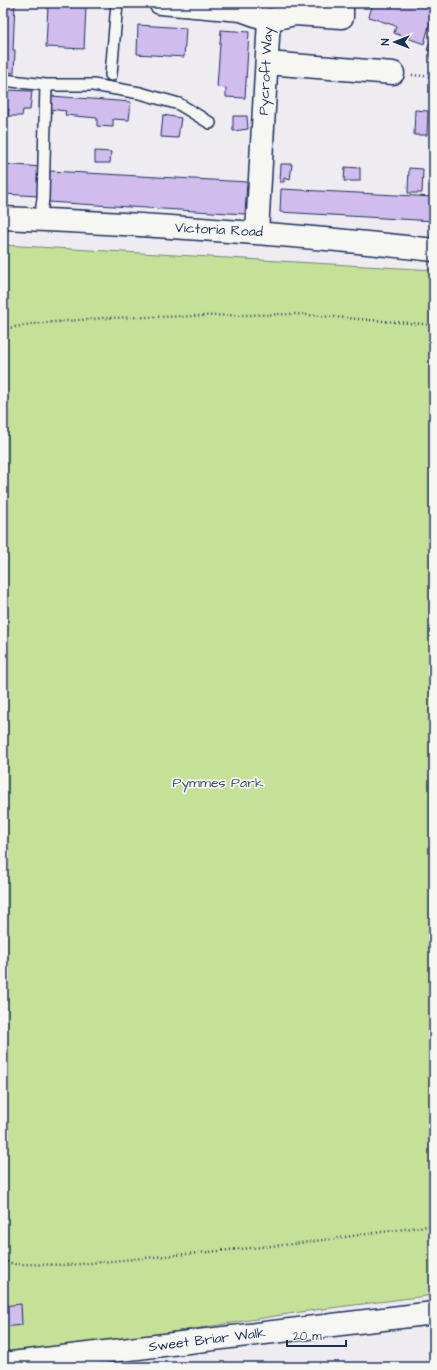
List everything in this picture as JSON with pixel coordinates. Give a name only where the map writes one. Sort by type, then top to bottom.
[{"type":"street","name":"Pycroft Way","points":[[160,3],[241,10],[269,20],[257,232]]},
{"type":"street","points":[[269,20],[294,14],[342,16],[342,3]]},
{"type":"street","points":[[267,63],[394,73]]},
{"type":"street","name":"Victoria Road","points":[[3,218],[257,232],[434,250]]},
{"type":"street","name":"Sweet Briar Walk","points":[[3,1364],[434,1313]]},
{"type":"lane","points":[[111,75],[117,3]]},
{"type":"lane","points":[[3,80],[46,85],[93,85],[140,93],[179,104],[210,123]]},
{"type":"lane","points":[[40,220],[43,199],[46,85]]},
{"type":"path","points":[[3,329],[32,324],[103,318],[296,314],[434,325]]},
{"type":"path","points":[[3,1261],[15,1264],[69,1265],[293,1244],[434,1225]]},
{"type":"green space","name":"Pymmes Park","points":[[3,245],[434,270],[434,1295],[307,1311],[54,1351],[3,1354]]},
{"type":"building","points":[[3,3],[15,3],[13,50],[15,50],[14,73],[3,72]]},
{"type":"building","points":[[373,3],[418,3],[434,8],[424,44],[394,33],[396,26],[369,17]]},
{"type":"building","points":[[48,5],[86,7],[84,49],[46,47]]},
{"type":"building","points":[[138,25],[186,28],[184,57],[137,54]]},
{"type":"building","points":[[221,30],[249,32],[245,98],[226,97],[226,88],[217,87]]},
{"type":"building","points":[[434,32],[434,52],[427,50]]},
{"type":"building","points":[[3,90],[32,91],[30,110],[23,110],[22,116],[8,116],[9,109],[3,109]]},
{"type":"building","points":[[51,96],[131,102],[129,120],[113,119],[113,127],[97,126],[97,118],[65,115],[66,111],[50,109]]},
{"type":"building","points":[[415,110],[428,111],[427,135],[414,135]]},
{"type":"building","points":[[163,115],[181,118],[178,138],[161,137]]},
{"type":"building","points":[[233,116],[247,116],[248,129],[233,131]]},
{"type":"building","points":[[95,151],[111,152],[110,163],[95,163]]},
{"type":"building","points":[[3,164],[41,167],[39,196],[3,194]]},
{"type":"building","points":[[281,164],[292,164],[290,180],[284,178],[284,182],[280,182]]},
{"type":"building","points":[[345,167],[360,168],[360,181],[344,181]]},
{"type":"building","points":[[409,168],[423,169],[422,193],[408,193]]},
{"type":"building","points":[[50,171],[247,182],[245,214],[48,202]]},
{"type":"building","points":[[281,189],[434,197],[434,221],[280,212]]},
{"type":"building","points":[[21,1304],[22,1325],[3,1327],[3,1306]]}]
